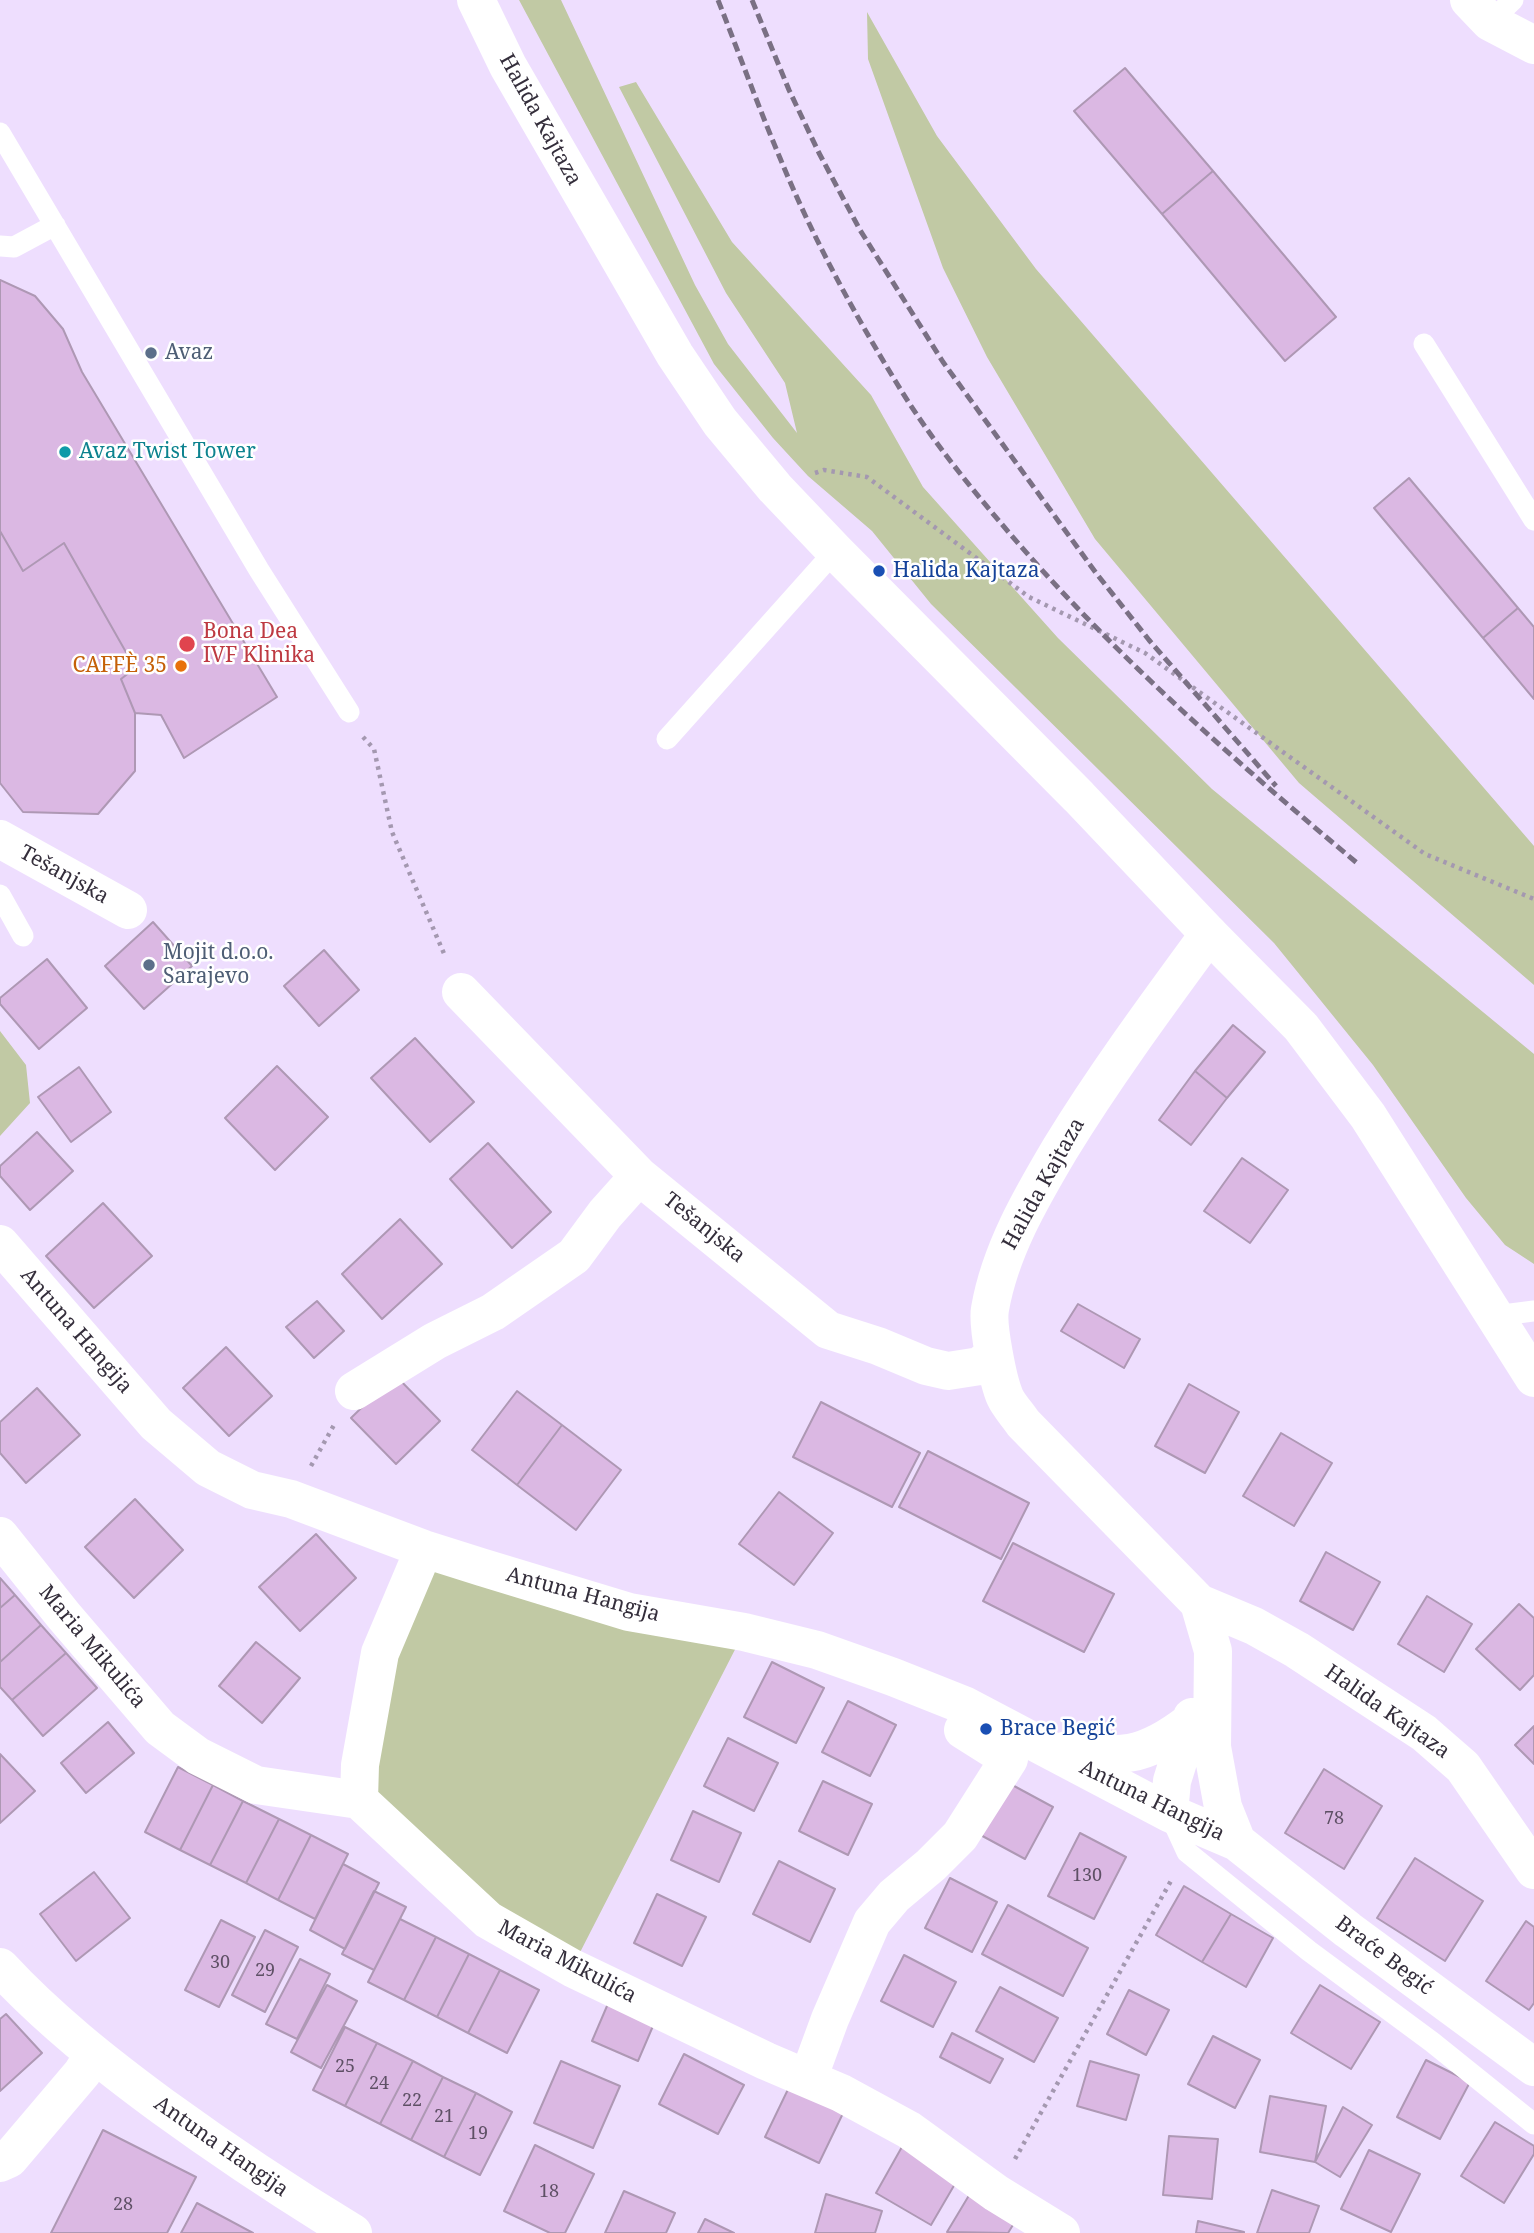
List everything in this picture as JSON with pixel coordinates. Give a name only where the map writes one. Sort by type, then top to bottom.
[{"type":"street","name":"Halida Kajtaza","points":[[476,0],[509,66],[676,355],[720,422],[775,488],[835,551],[1079,796],[1301,1027],[1368,1116],[1534,1378]]},
{"type":"street","points":[[1491,7],[1534,45]]},
{"type":"street","name":"Tešanjska","points":[[0,839],[128,910]]},
{"type":"street","name":"Halida Kajtaza","points":[[1209,934],[1129,1042],[1085,1108],[1037,1187],[1003,1260],[989,1312],[994,1354],[1005,1398],[1023,1423],[1199,1603],[1254,1626],[1297,1650],[1424,1733],[1463,1767],[1534,1870]]},
{"type":"street","name":"Tešanjska","points":[[461,992],[639,1176],[828,1330],[878,1346],[926,1366],[948,1371],[980,1366],[994,1354]]},
{"type":"street","points":[[354,1391],[435,1341],[493,1312],[574,1256],[605,1214],[639,1176]]},
{"type":"street","name":"Antuna Hangija","points":[[0,1244],[156,1424],[208,1468],[252,1490],[292,1499],[424,1549],[629,1612],[744,1632],[817,1650],[966,1706],[1169,1813],[1237,1842]]},
{"type":"street","name":"Halida Kajtaza","points":[[1496,1319],[1534,1352]]},
{"type":"street","name":"Maria Mikulića","points":[[0,1536],[160,1728],[198,1756],[256,1785],[359,1800],[488,1920],[572,1968],[753,2055],[841,2093],[909,2130],[996,2193],[1061,2233]]},
{"type":"street","points":[[359,1800],[360,1765],[380,1653],[424,1549]]},
{"type":"street","name":"Halida Kajtaza","points":[[1199,1603],[1213,1651],[1212,1747],[1223,1807],[1237,1842]]},
{"type":"street","points":[[808,2079],[872,1922],[894,1896],[960,1836],[1009,1759],[920,1703],[817,1650]]},
{"type":"street","points":[[1169,1813],[1172,1782],[1190,1722],[1214,1675]]},
{"type":"street","points":[[1050,1750],[1112,1756],[1144,1750],[1165,1742],[1190,1722]]},
{"type":"street","name":"Braće Begić","points":[[1237,1842],[1348,1930],[1534,2067]]},
{"type":"street","name":"Antuna Hangija","points":[[0,1966],[18,1987],[94,2054],[278,2188],[353,2233]]},
{"type":"street","points":[[0,2163],[9,2159],[82,2074],[94,2054]]},
{"type":"lane","points":[[1,135],[259,570],[349,712]]},
{"type":"lane","points":[[0,246],[14,247],[55,225]]},
{"type":"lane","points":[[1424,344],[1534,520]]},
{"type":"lane","points":[[667,739],[835,551]]},
{"type":"lane","points":[[0,895],[23,936]]},
{"type":"lane","points":[[1496,1319],[1534,1311]]},
{"type":"lane","points":[[1169,1813],[1187,1852],[1309,1951],[1432,2042],[1534,2124]]},
{"type":"path","points":[[775,488],[824,470],[867,477],[1029,597],[1145,653],[1424,854],[1534,899]]},
{"type":"path","points":[[349,712],[352,727],[374,748],[392,832],[461,992]]},
{"type":"path","points":[[292,1499],[354,1391]]},
{"type":"path","points":[[996,2193],[1187,1852]]},
{"type":"green space","points":[[519,0],[561,0],[695,285],[728,344],[797,433],[785,383],[726,293],[619,87],[636,82],[732,242],[871,395],[923,487],[1058,638],[1212,789],[1534,1054],[1534,1264],[1505,1245],[1466,1198],[1373,1065],[1274,943],[931,604],[872,531],[808,476],[773,438],[714,364]]},
{"type":"green space","points":[[867,12],[937,136],[1036,269],[1534,846],[1534,985],[1299,783],[1095,539],[987,357],[943,268],[868,59]]},
{"type":"green space","points":[[0,1031],[26,1065],[30,1103],[0,1136]]},
{"type":"green space","points":[[434,1540],[744,1632],[572,1968],[388,1826],[364,1766]]},
{"type":"building","points":[[1125,68],[1213,171],[1162,214],[1074,111]]},
{"type":"building","points":[[1213,171],[1336,317],[1285,361],[1162,214]]},
{"type":"building","name":"Avaz Twist Tower","points":[[0,280],[35,296],[63,329],[82,372],[277,697],[184,758],[161,715],[135,713],[121,679],[135,668],[64,543],[23,571],[0,531]]},
{"type":"building","points":[[1409,478],[1518,608],[1483,638],[1374,508]]},
{"type":"building","points":[[0,531],[23,571],[64,543],[135,668],[121,679],[135,713],[135,771],[98,814],[23,812],[0,783]]},
{"type":"building","points":[[1518,608],[1534,627],[1534,699],[1483,638]]},
{"type":"building","points":[[153,922],[192,966],[144,1009],[105,966]]},
{"type":"building","points":[[324,950],[359,990],[319,1026],[284,986]]},
{"type":"building","points":[[47,959],[87,1008],[39,1049],[0,1004],[0,998]]},
{"type":"building","points":[[1233,1025],[1265,1052],[1227,1098],[1195,1071]]},
{"type":"building","points":[[415,1038],[474,1102],[430,1142],[371,1078]]},
{"type":"building","points":[[277,1066],[328,1117],[275,1170],[225,1118]]},
{"type":"building","points":[[79,1067],[111,1112],[71,1142],[38,1097]]},
{"type":"building","points":[[1195,1071],[1227,1098],[1191,1145],[1159,1120]]},
{"type":"building","points":[[37,1132],[73,1171],[30,1210],[0,1176],[0,1166]]},
{"type":"building","points":[[488,1143],[551,1212],[512,1248],[450,1179]]},
{"type":"building","points":[[1242,1158],[1288,1190],[1250,1243],[1204,1211]]},
{"type":"building","points":[[103,1203],[152,1256],[94,1308],[46,1256]]},
{"type":"building","points":[[400,1219],[442,1264],[382,1319],[342,1274]]},
{"type":"building","points":[[317,1301],[344,1331],[314,1358],[286,1327]]},
{"type":"building","points":[[1078,1304],[1140,1339],[1124,1368],[1061,1331]]},
{"type":"building","points":[[226,1347],[272,1396],[229,1436],[183,1388]]},
{"type":"building","points":[[395,1375],[440,1421],[396,1464],[351,1418]]},
{"type":"building","points":[[1189,1384],[1239,1412],[1205,1473],[1155,1446]]},
{"type":"building","points":[[37,1388],[80,1435],[26,1483],[0,1453],[0,1422]]},
{"type":"building","points":[[517,1391],[562,1425],[517,1485],[472,1450]]},
{"type":"building","points":[[821,1402],[920,1453],[892,1507],[793,1457]]},
{"type":"building","points":[[562,1425],[621,1470],[576,1530],[517,1485]]},
{"type":"building","points":[[1281,1433],[1332,1463],[1294,1526],[1243,1496]]},
{"type":"building","points":[[928,1451],[1029,1503],[1001,1559],[899,1507]]},
{"type":"building","points":[[779,1492],[833,1533],[794,1585],[739,1544]]},
{"type":"building","points":[[135,1499],[183,1550],[134,1598],[85,1547]]},
{"type":"building","points":[[316,1534],[356,1578],[300,1631],[259,1587]]},
{"type":"building","points":[[1013,1543],[1114,1594],[1084,1652],[983,1601]]},
{"type":"building","points":[[1326,1552],[1380,1582],[1353,1630],[1300,1601]]},
{"type":"building","points":[[0,1578],[15,1595],[0,1608]]},
{"type":"building","points":[[15,1595],[41,1625],[0,1662],[0,1608]]},
{"type":"building","points":[[1427,1596],[1472,1624],[1444,1672],[1398,1644]]},
{"type":"building","points":[[1519,1604],[1534,1618],[1534,1675],[1520,1690],[1476,1649]]},
{"type":"building","points":[[41,1625],[66,1653],[12,1700],[0,1687],[0,1662]]},
{"type":"building","points":[[256,1642],[300,1678],[262,1723],[219,1686]]},
{"type":"building","points":[[66,1653],[97,1688],[43,1736],[12,1700]]},
{"type":"building","points":[[772,1662],[824,1688],[796,1743],[744,1717]]},
{"type":"building","points":[[848,1701],[896,1725],[870,1776],[822,1752]]},
{"type":"building","points":[[108,1722],[134,1753],[86,1793],[61,1763]]},
{"type":"building","points":[[1534,1726],[1534,1764],[1515,1745]]},
{"type":"building","points":[[728,1738],[778,1763],[754,1811],[704,1786]]},
{"type":"building","points":[[0,1754],[35,1791],[0,1823]]},
{"type":"building","points":[[178,1767],[213,1785],[180,1850],[145,1832]]},
{"type":"building","points":[[1324,1769],[1382,1806],[1344,1869],[1285,1833]]},
{"type":"building","points":[[1003,1780],[1053,1807],[1025,1859],[975,1832]]},
{"type":"building","points":[[823,1781],[872,1804],[848,1855],[799,1831]]},
{"type":"building","points":[[213,1785],[243,1801],[210,1865],[180,1850]]},
{"type":"building","points":[[243,1801],[279,1819],[246,1883],[210,1865]]},
{"type":"building","points":[[693,1811],[741,1833],[719,1882],[671,1860]]},
{"type":"building","points":[[279,1819],[311,1835],[278,1900],[246,1883]]},
{"type":"building","points":[[1080,1833],[1126,1857],[1094,1919],[1048,1896]]},
{"type":"building","points":[[311,1835],[348,1854],[315,1919],[278,1900]]},
{"type":"building","points":[[1415,1858],[1483,1901],[1445,1961],[1377,1918]]},
{"type":"building","points":[[779,1861],[835,1889],[810,1942],[753,1914]]},
{"type":"building","points":[[343,1864],[379,1883],[345,1949],[310,1930]]},
{"type":"building","points":[[94,1872],[130,1918],[76,1961],[40,1914]]},
{"type":"building","points":[[950,1878],[997,1902],[972,1952],[925,1928]]},
{"type":"building","points":[[1184,1886],[1231,1914],[1202,1962],[1156,1935]]},
{"type":"building","points":[[374,1891],[406,1907],[374,1970],[342,1954]]},
{"type":"building","points":[[657,1894],[706,1917],[682,1966],[634,1943]]},
{"type":"building","points":[[1008,1905],[1088,1948],[1063,1996],[982,1954]]},
{"type":"building","points":[[1231,1914],[1273,1938],[1246,1987],[1202,1962]]},
{"type":"building","points":[[400,1919],[436,1937],[404,2000],[368,1982]]},
{"type":"building","points":[[221,1920],[255,1937],[219,2007],[185,1990]]},
{"type":"building","points":[[1526,1921],[1534,1927],[1534,2003],[1529,2010],[1486,1981]]},
{"type":"building","points":[[265,1930],[298,1947],[265,2012],[232,1995]]},
{"type":"building","points":[[436,1937],[469,1954],[437,2017],[404,2000]]},
{"type":"building","points":[[469,1954],[500,1970],[468,2033],[437,2017]]},
{"type":"building","points":[[904,1955],[956,1982],[933,2027],[881,2001]]},
{"type":"building","points":[[300,1959],[330,1974],[297,2039],[266,2024]]},
{"type":"building","points":[[500,1970],[539,1990],[507,2053],[468,2033]]},
{"type":"building","points":[[327,1985],[357,2001],[321,2068],[291,2052]]},
{"type":"building","points":[[1320,1985],[1380,2022],[1351,2069],[1291,2033]]},
{"type":"building","points":[[1000,1987],[1058,2018],[1034,2062],[976,2031]]},
{"type":"building","points":[[1129,1990],[1169,2010],[1146,2055],[1107,2034]]},
{"type":"building","points":[[613,1992],[659,2012],[638,2061],[592,2041]]},
{"type":"building","points":[[6,2014],[42,2053],[0,2091],[0,2019]]},
{"type":"building","points":[[345,2027],[377,2043],[345,2106],[313,2090]]},
{"type":"building","points":[[952,2033],[1003,2059],[990,2083],[940,2057]]},
{"type":"building","points":[[1213,2036],[1260,2060],[1235,2108],[1188,2084]]},
{"type":"building","points":[[377,2043],[413,2061],[380,2124],[345,2106]]},
{"type":"building","points":[[684,2054],[744,2085],[718,2134],[659,2104]]},
{"type":"building","points":[[1426,2060],[1470,2082],[1440,2139],[1397,2117]]},
{"type":"building","points":[[413,2061],[443,2077],[411,2140],[380,2124]]},
{"type":"building","points":[[561,2061],[620,2086],[593,2148],[534,2123]]},
{"type":"building","points":[[1090,2061],[1139,2075],[1126,2120],[1077,2106]]},
{"type":"building","points":[[443,2077],[476,2093],[444,2157],[411,2140]]},
{"type":"building","points":[[793,2079],[847,2105],[819,2163],[765,2137]]},
{"type":"building","points":[[476,2093],[512,2112],[480,2175],[444,2157]]},
{"type":"building","points":[[1270,2096],[1326,2106],[1315,2162],[1260,2152]]},
{"type":"building","points":[[1343,2107],[1372,2125],[1340,2177],[1315,2162]]},
{"type":"building","points":[[1495,2122],[1534,2146],[1534,2154],[1504,2203],[1461,2176]]},
{"type":"building","points":[[103,2130],[196,2177],[167,2233],[51,2233]]},
{"type":"building","points":[[1169,2136],[1218,2139],[1212,2199],[1163,2195]]},
{"type":"building","points":[[535,2145],[594,2174],[565,2233],[550,2233],[504,2211]]},
{"type":"building","points":[[903,2145],[959,2177],[931,2225],[876,2193]]},
{"type":"building","points":[[1369,2150],[1420,2174],[1391,2232],[1341,2209]]},
{"type":"building","points":[[974,2187],[1019,2215],[1008,2233],[947,2232]]},
{"type":"building","points":[[1272,2190],[1319,2206],[1309,2233],[1257,2233]]},
{"type":"building","points":[[624,2191],[675,2213],[666,2233],[605,2233]]},
{"type":"building","points":[[826,2194],[882,2211],[875,2233],[815,2233]]},
{"type":"building","points":[[197,2203],[253,2233],[181,2233]]},
{"type":"building","points":[[705,2219],[734,2233],[698,2233]]},
{"type":"building","points":[[1198,2221],[1244,2232],[1244,2233],[1196,2233]]},
{"type":"railway","points":[[718,0],[792,187],[819,244],[880,355],[936,442],[1011,535],[1092,623],[1221,746],[1357,863]]},
{"type":"railway","points":[[752,0],[789,90],[819,153],[860,230],[943,362],[1096,573],[1149,640],[1276,786]]},
{"type":"place","name":"Avaz","points":[[151,353]]},
{"type":"place","name":"Avaz Twist Tower","points":[[65,452]]},
{"type":"place","name":"Halida Kajtaza","points":[[879,571]]},
{"type":"place","name":"Bona Dea IVF Klinika","points":[[187,644]]},
{"type":"place","name":"CAFFÈ 35","points":[[181,666]]},
{"type":"place","name":"Mojit d.o.o. Sarajevo","points":[[149,965]]},
{"type":"place","name":"Brace Begić","points":[[986,1729]]}]
